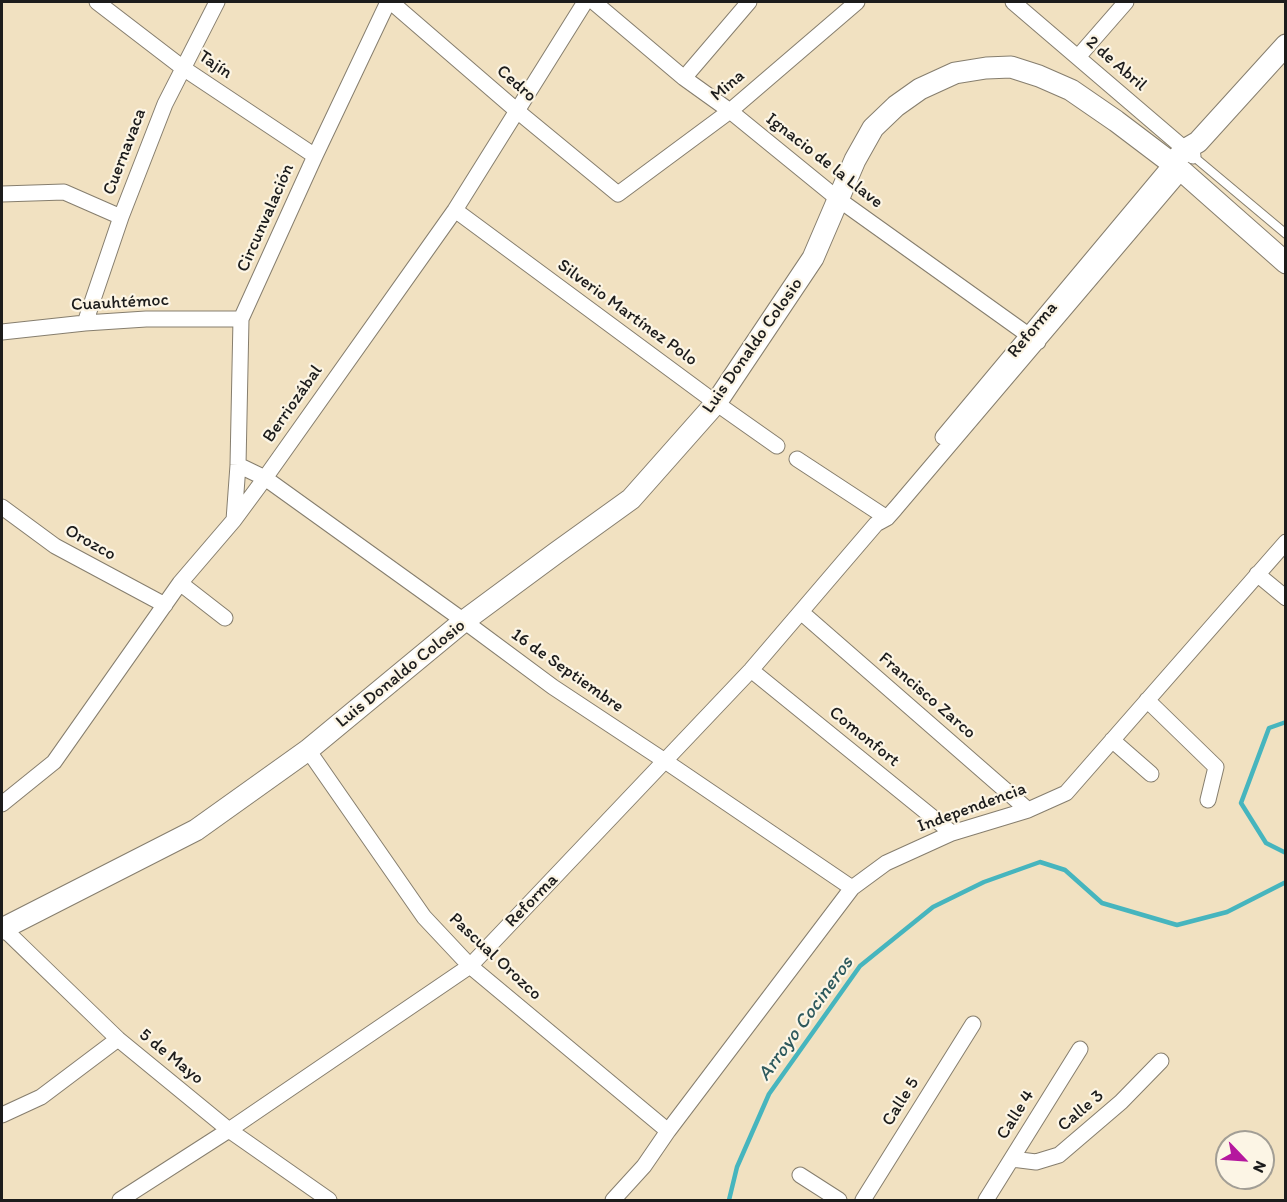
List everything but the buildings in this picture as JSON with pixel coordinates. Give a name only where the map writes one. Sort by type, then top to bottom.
[{"type":"main road","name":"Reforma","points":[[1186,157],[1286,45]]},
{"type":"main road","name":"Luis Donaldo Colosio","points":[[2,928],[196,830],[308,750],[465,621],[631,499],[716,404],[813,258],[855,160],[873,128],[896,106],[920,89],[955,74],[986,68],[1011,67],[1071,90],[1116,121],[1186,157],[1286,263]]},
{"type":"street","name":"Tajín","points":[[97,2],[183,68],[315,156]]},
{"type":"street","name":"Cuernavaca","points":[[85,323],[121,217],[165,104],[217,2]]},
{"type":"street","name":"Cedro","points":[[389,2],[618,194]]},
{"type":"street","name":"Circunvalación","points":[[234,520],[238,465],[241,319],[315,156],[389,2]]},
{"type":"street","name":"Berriozábal","points":[[2,804],[54,762],[180,583],[234,520],[265,478],[455,210],[585,2]]},
{"type":"street","name":"Ignacio de la Llave","points":[[594,2],[684,78],[730,111],[838,199],[1033,339]]},
{"type":"street","points":[[684,78],[748,2]]},
{"type":"street","name":"Mina","points":[[618,194],[730,111],[857,2]]},
{"type":"street","name":"2 de Abril","points":[[1013,2],[1078,57],[1186,157]]},
{"type":"street","points":[[1078,57],[1126,2]]},
{"type":"street","name":"Reforma","points":[[120,1200],[229,1130],[470,966],[752,670],[1186,157]]},
{"type":"street","points":[[2,194],[63,192],[121,217]]},
{"type":"street","name":"Silverio Martínez Polo","points":[[455,210],[716,404],[777,446]]},
{"type":"street","name":"Cuauhtémoc","points":[[2,332],[146,319],[241,319]]},
{"type":"street","points":[[797,459],[881,518]]},
{"type":"street","points":[[238,465],[265,478]]},
{"type":"street","name":"16 de Septiembre","points":[[265,478],[553,687],[852,888]]},
{"type":"street","name":"Orozco","points":[[2,507],[55,546],[165,605]]},
{"type":"street","name":"Independencia","points":[[613,1200],[644,1166],[852,888],[886,863],[952,833],[1028,810],[1066,793],[1286,542]]},
{"type":"street","points":[[1257,574],[1286,598]]},
{"type":"street","points":[[180,583],[225,618]]},
{"type":"street","name":"Francisco Zarco","points":[[801,612],[1028,810]]},
{"type":"street","name":"Comonfort","points":[[752,670],[952,833]]},
{"type":"street","points":[[1147,700],[1216,767],[1208,800]]},
{"type":"street","points":[[1112,740],[1151,774]]},
{"type":"street","name":"Pascual Orozco","points":[[308,750],[424,917],[470,966],[668,1131]]},
{"type":"street","name":"5 de Mayo","points":[[2,928],[118,1039],[229,1130],[329,1200]]},
{"type":"street","name":"Calle 5","points":[[863,1200],[973,1024]]},
{"type":"street","points":[[2,1115],[41,1097],[118,1039]]},
{"type":"street","name":"Calle 4","points":[[986,1200],[1080,1049]]},
{"type":"street","name":"Calle 3","points":[[1012,1159],[1036,1162],[1059,1155],[1121,1102],[1161,1061]]},
{"type":"street","points":[[800,1175],[839,1200]]},
{"type":"lane","name":"Luis Donaldo Colosio","points":[[1186,157],[1286,234]]},
{"type":"waterway","name":"Arroyo Cocineros","points":[[1286,722],[1269,728],[1241,803],[1266,843],[1286,853]]},
{"type":"waterway","name":"Arroyo Cocineros","points":[[729,1200],[737,1167],[769,1094],[860,966],[933,907],[984,882],[1040,862],[1065,870],[1102,903],[1177,925],[1227,912],[1286,882]]}]
